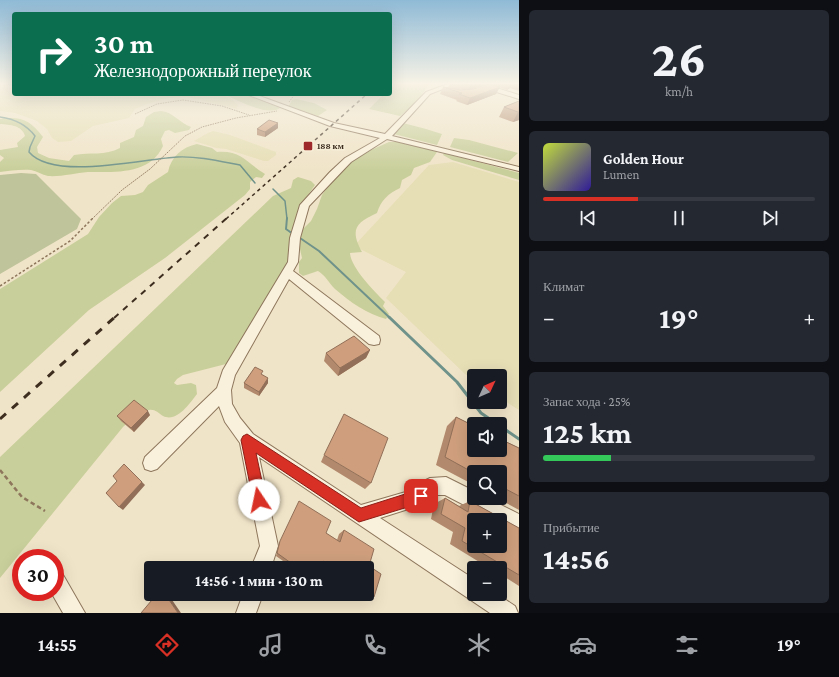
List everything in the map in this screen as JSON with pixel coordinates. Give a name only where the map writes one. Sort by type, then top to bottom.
[{"type":"street","points":[[299,113],[332,125],[465,155],[519,170]]},
{"type":"street","points":[[410,113],[390,134],[348,160],[320,187],[305,205],[295,238],[293,262],[228,374],[225,398],[234,423],[247,440],[467,586]]},
{"type":"street","points":[[288,273],[374,340]]},
{"type":"street","points":[[151,463],[225,398]]},
{"type":"street","points":[[247,440],[269,546],[264,561]]},
{"type":"street","points":[[359,515],[421,496],[430,487],[446,486],[519,524]]},
{"type":"street","points":[[64,595],[75,613]]},
{"type":"street","points":[[246,613],[250,601]]},
{"type":"street","points":[[488,601],[501,611]]},
{"type":"path","points":[[0,286],[70,241],[122,190],[150,169],[185,136],[202,127],[251,115],[239,113]]},
{"type":"path","points":[[0,470],[22,497],[46,511]]},
{"type":"shaded area","points":[[12,113],[133,113],[129,118],[93,126],[71,141],[58,142],[52,138],[47,129],[37,121]]},
{"type":"shaded area","points":[[213,131],[230,135],[276,152],[276,155],[268,161],[264,161],[194,141]]},
{"type":"shaded area","points":[[453,162],[519,182],[519,410],[507,402],[507,369],[467,369],[467,375],[465,374],[386,298],[406,272],[354,246],[429,165]]},
{"type":"green space","points":[[153,113],[167,113],[191,127],[189,130],[175,133],[169,130],[165,131],[161,139],[163,146],[157,155],[150,162],[131,170],[88,172],[53,176],[31,170],[0,172],[0,162],[4,158],[0,155],[0,150],[18,147],[17,143],[25,136],[21,130],[12,125],[0,124],[0,119],[14,118],[24,120],[29,123],[43,137],[37,147],[38,153],[49,158],[69,161],[74,155],[103,153],[120,148],[120,143],[134,137],[136,130],[143,126],[146,117]]},
{"type":"green space","points":[[307,113],[323,113],[318,116]]},
{"type":"green space","points":[[385,113],[404,113],[400,116]]},
{"type":"green space","points":[[403,123],[442,134],[437,145],[394,134]]},
{"type":"green space","points":[[454,138],[469,140],[518,153],[508,162],[450,147]]},
{"type":"green space","points":[[389,142],[400,142],[435,149],[437,152],[430,162],[414,168],[411,175],[402,180],[400,188],[383,201],[377,213],[364,220],[357,228],[356,238],[362,252],[350,253],[351,259],[364,279],[385,302],[383,306],[389,314],[386,319],[365,311],[353,303],[335,289],[318,271],[303,276],[299,273],[299,262],[302,258],[299,245],[303,229],[311,221],[322,195],[333,179],[351,161],[362,154]]},
{"type":"green space","points":[[197,144],[212,148],[217,152],[238,155],[265,174],[262,178],[256,177],[250,182],[250,189],[245,195],[165,258],[89,310],[0,392],[0,289],[88,234],[99,217],[112,203],[121,196],[135,195],[143,192],[148,185],[168,172],[169,167],[175,157],[182,150]]},
{"type":"green space","points":[[444,153],[519,173],[519,180],[452,160],[443,155]]},
{"type":"green space","points":[[21,173],[36,174],[81,219],[77,229],[0,274],[0,175]]},
{"type":"green space","points":[[298,177],[311,181],[315,185],[301,205],[290,262],[232,358],[226,364],[183,375],[177,379],[174,383],[177,385],[191,383],[196,385],[197,394],[183,411],[173,417],[168,417],[163,416],[153,410],[145,411],[123,427],[24,549],[12,549],[12,563],[0,578],[0,457],[273,196],[291,188],[293,180]]},
{"type":"building","points":[[269,120],[278,123],[265,132],[257,129]]},
{"type":"building","points":[[354,336],[370,350],[340,368],[326,353]]},
{"type":"building","points":[[255,367],[263,371],[261,374],[268,378],[259,392],[244,383]]},
{"type":"building","points":[[134,400],[148,411],[131,428],[117,416]]},
{"type":"building","points":[[344,414],[388,438],[371,483],[324,455]]},
{"type":"building","points":[[456,417],[467,422],[467,457],[507,457],[507,442],[519,448],[519,496],[507,490],[507,465],[467,465],[467,469],[445,457]]},
{"type":"building","points":[[124,464],[142,482],[119,507],[106,493],[117,481],[113,476]]},
{"type":"building","points":[[445,498],[468,512],[469,505],[477,505],[492,513],[467,513],[467,544],[462,541],[465,528],[441,514]]},
{"type":"building","points":[[299,501],[331,521],[326,533],[340,542],[344,530],[374,549],[370,561],[288,561],[277,553],[280,541]]},
{"type":"building","points":[[507,521],[519,528],[519,575],[507,568],[507,561],[496,561],[482,553],[507,553]]},
{"type":"building","points":[[374,569],[381,574],[374,597]]},
{"type":"building","points":[[151,601],[170,601],[178,613],[141,613]]},
{"type":"waterway","points":[[0,117],[11,119],[28,128],[35,136],[29,152],[41,161],[57,165],[77,167],[122,164],[177,157],[193,157],[240,165],[255,183]]},
{"type":"waterway","points":[[273,189],[285,201],[287,219]]},
{"type":"waterway","points":[[287,219],[286,229],[293,234]]},
{"type":"waterway","points":[[297,236],[319,251],[390,318]]},
{"type":"waterway","points":[[389,317],[457,382],[481,413],[487,417]]},
{"type":"waterway","points":[[507,431],[519,439]]},
{"type":"railway","points":[[226,219],[346,113]]},
{"type":"railway","points":[[114,318],[227,218]]},
{"type":"railway","points":[[0,419],[115,317]]},
{"type":"place","name":"188 км","points":[[308,146]]},
{"type":"route","points":[[259,500],[247,440],[359,515],[421,496]]}]
